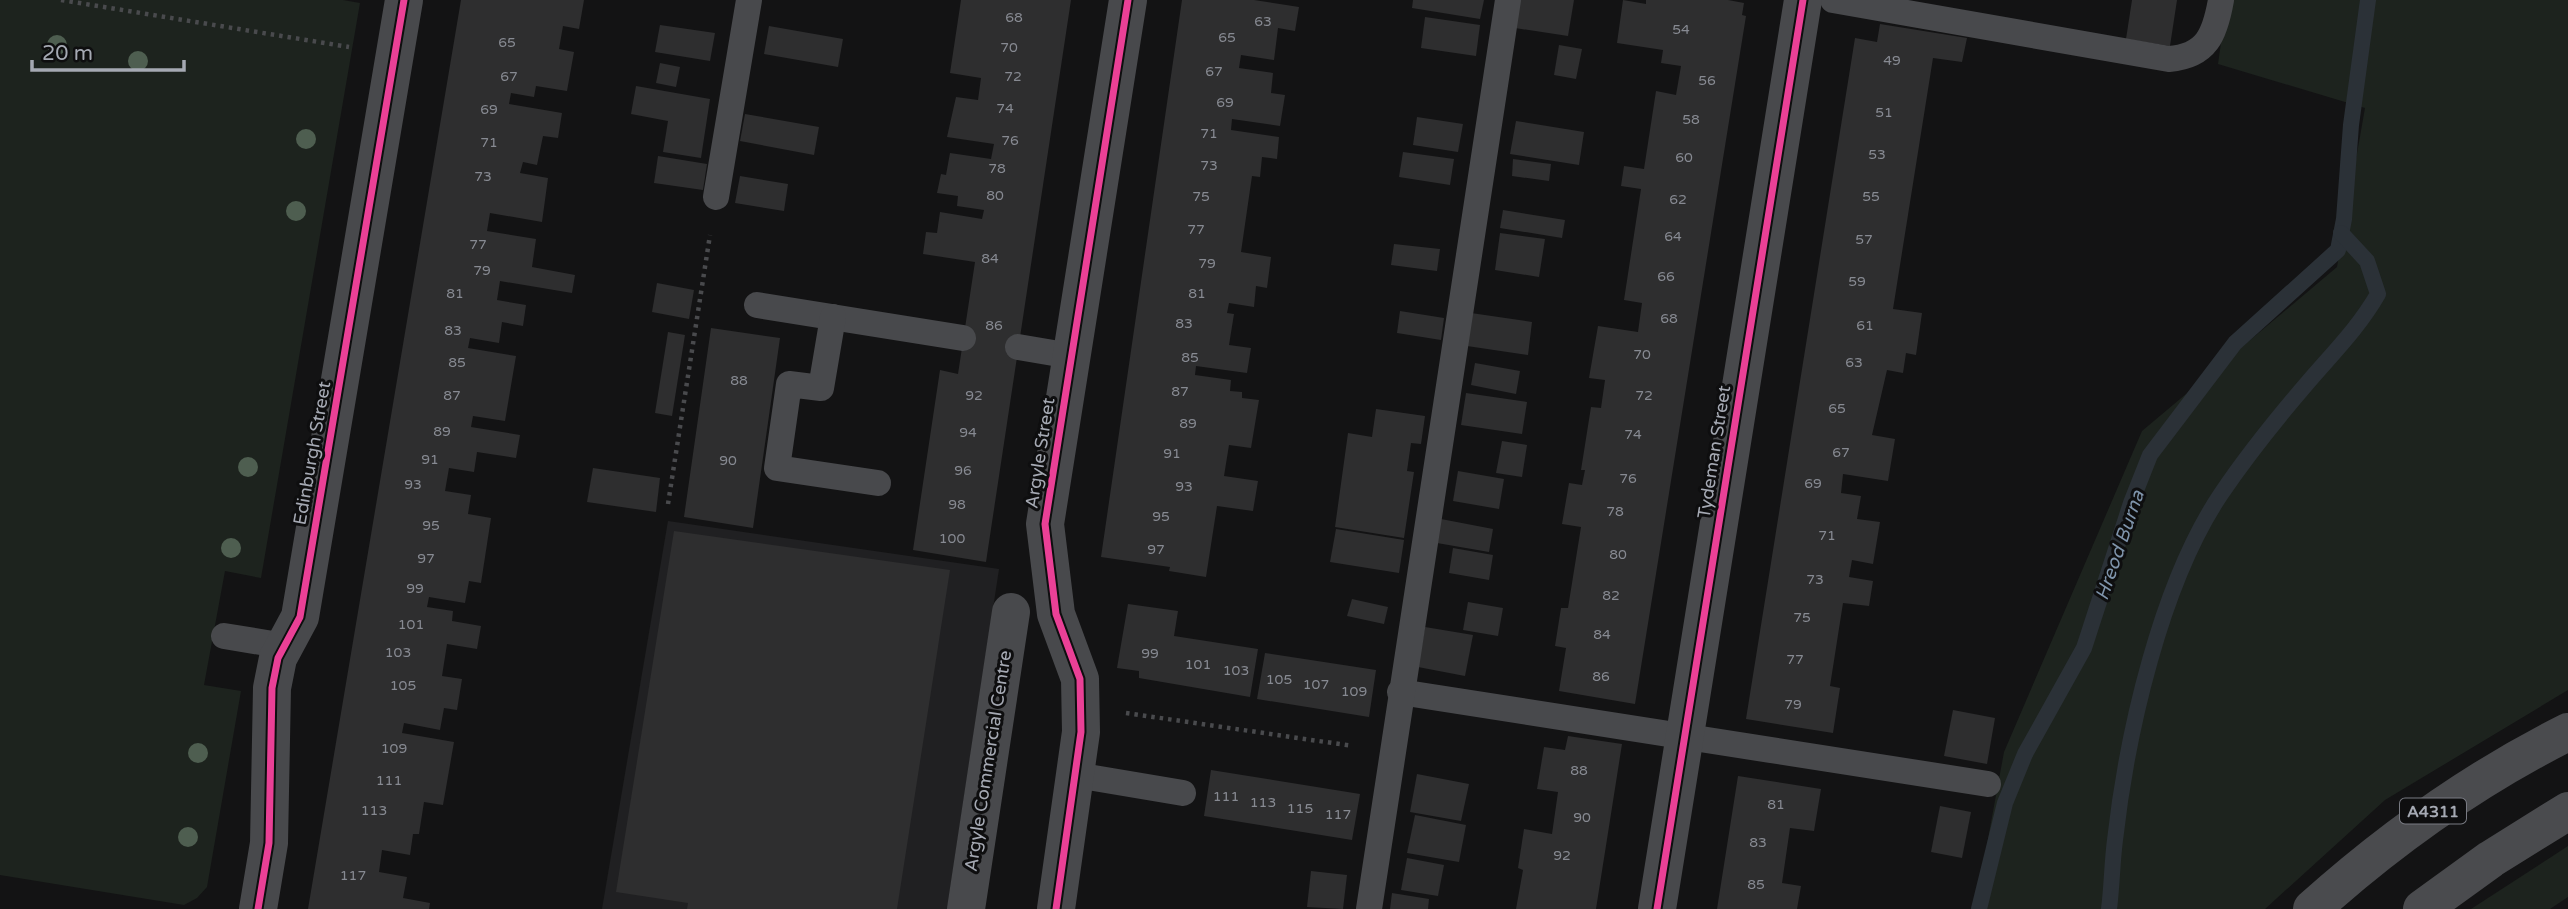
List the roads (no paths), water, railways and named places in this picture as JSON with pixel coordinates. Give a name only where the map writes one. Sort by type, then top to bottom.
[{"type":"main road","name":"A4311","points":[[2312,909],[2370,858],[2442,804],[2568,732]]},
{"type":"main road","points":[[2422,909],[2491,859],[2568,811]]},
{"type":"street","name":"Edinburgh Street","points":[[258,909],[269,843],[272,688],[278,658],[300,617],[404,0]]},
{"type":"street","name":"Argyle Street","points":[[1056,909],[1076,775],[1081,706],[1080,679],[1056,614],[1045,524],[1128,0]]},
{"type":"street","name":"Tydeman Street","points":[[1657,909],[1803,0]]},
{"type":"street","name":"Argyle Commercial Centre","points":[[966,909],[1011,612]]},
{"type":"lane","points":[[716,197],[749,0]]},
{"type":"lane","points":[[1368,909],[1508,0]]},
{"type":"lane","points":[[1833,0],[2169,59],[2200,51],[2213,27],[2221,0]]},
{"type":"lane","points":[[757,304],[963,338]]},
{"type":"lane","points":[[833,317],[821,388],[789,384],[776,468],[878,483]]},
{"type":"lane","points":[[1018,347],[1071,356]]},
{"type":"lane","points":[[224,636],[285,646]]},
{"type":"lane","points":[[1400,692],[1988,784]]},
{"type":"lane","points":[[1076,775],[1183,793]]},
{"type":"waterway","name":"Hreod Burna","points":[[1979,909],[2005,803],[2025,754],[2084,648],[2131,503],[2150,455],[2235,343],[2338,250],[2344,219],[2351,125],[2368,0]]},
{"type":"waterway","name":"Hreod Burna","points":[[2109,909],[2114,849],[2128,753],[2150,660],[2181,571],[2200,530],[2231,479],[2354,328],[2378,294],[2367,261],[2341,233]]}]
